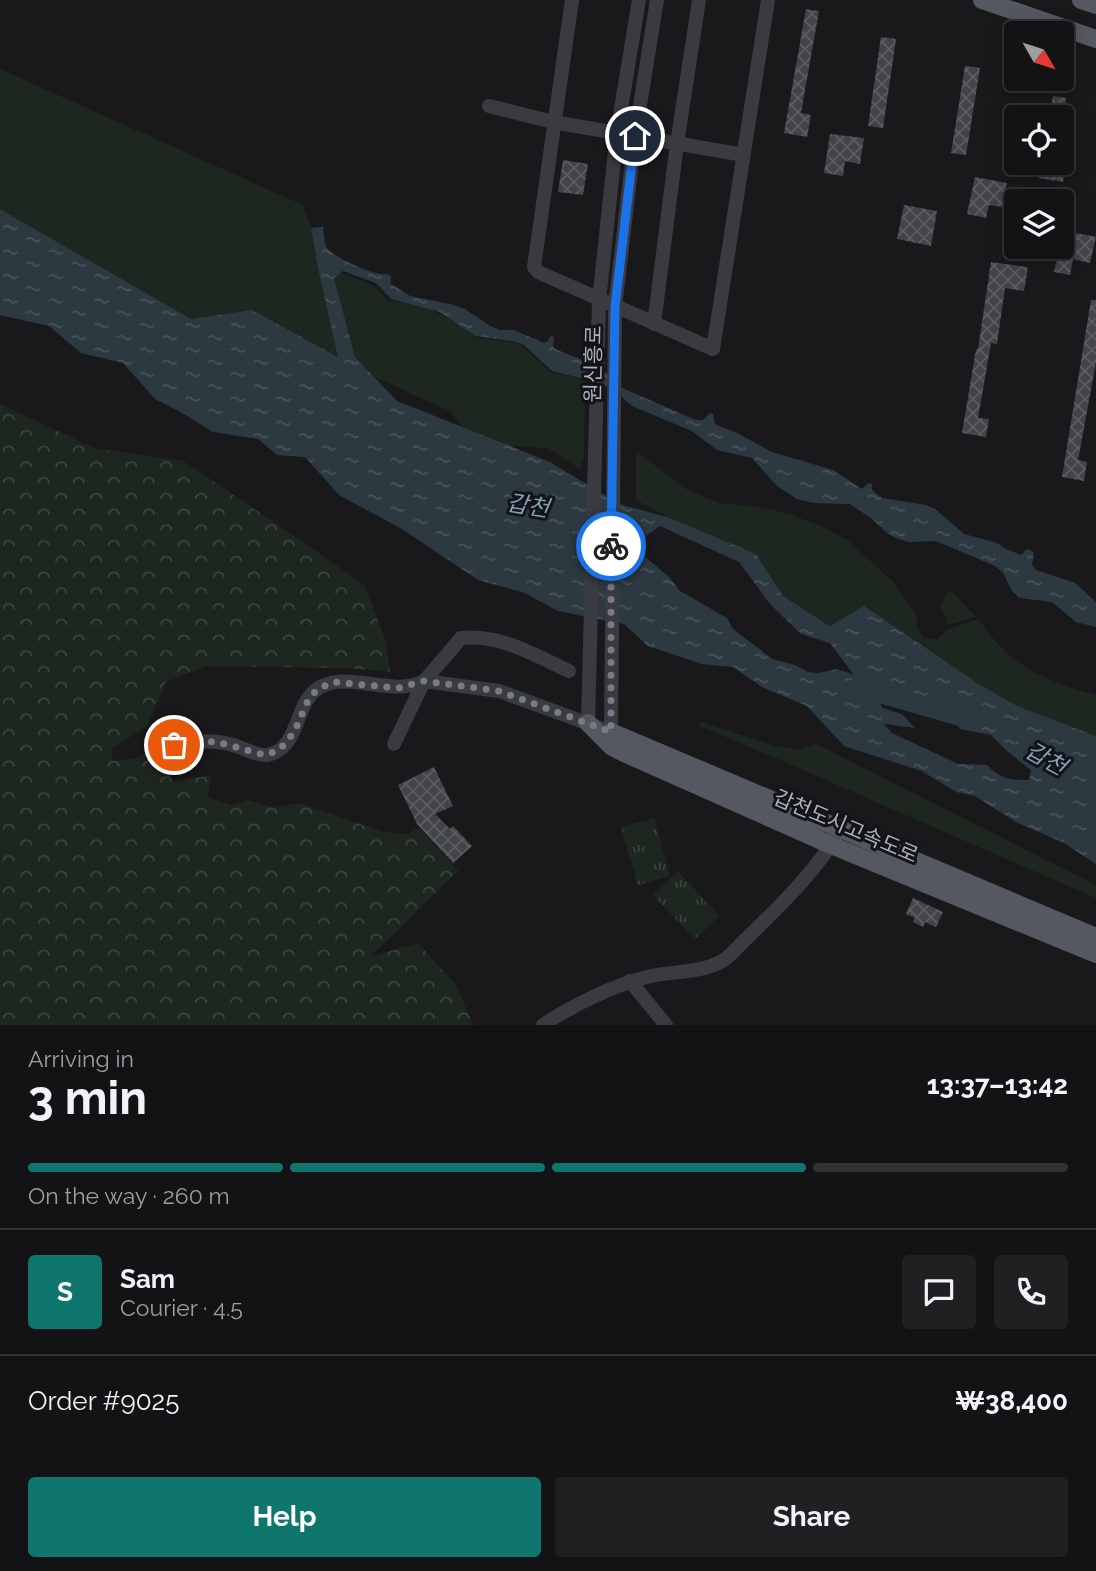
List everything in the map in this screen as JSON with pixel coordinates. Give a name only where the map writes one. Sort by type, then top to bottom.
[{"type":"main road","points":[[982,0],[1096,39]]},
{"type":"main road","points":[[1082,0],[1096,5]]},
{"type":"main road","name":"갑천도시고속도로","points":[[588,723],[612,747],[624,753],[831,845],[1096,954]]},
{"type":"main road","name":"갑천도시고속도로","points":[[611,732],[1096,937]]},
{"type":"street","points":[[572,0],[534,267],[538,272],[599,301],[713,349],[768,0]]},
{"type":"street","name":"원신흥로","points":[[588,723],[599,301],[617,133],[639,0]]},
{"type":"street","name":"원신흥로","points":[[611,732],[609,690],[615,307],[635,136],[657,0]]},
{"type":"street","points":[[654,324],[699,0]]},
{"type":"street","points":[[489,106],[553,122],[744,155]]},
{"type":"street","points":[[394,744],[424,681],[461,638],[479,636],[503,641],[569,671]]},
{"type":"street","points":[[173,746],[194,741],[217,742],[265,755],[279,750],[295,730],[309,698],[333,682],[398,688],[424,681],[499,691],[611,732]]},
{"type":"street","points":[[543,1025],[558,1015],[630,981],[654,975],[693,971],[724,960],[769,917],[831,845],[840,829]]},
{"type":"street","points":[[630,981],[666,1025]]},
{"type":"green space","points":[[0,69],[303,205],[311,228],[339,357],[252,310],[191,319],[0,209]]},
{"type":"green space","points":[[339,272],[373,285],[388,300],[428,308],[452,320],[477,338],[522,346],[550,372],[585,380],[584,456],[580,469],[548,448],[510,446],[462,427],[450,411],[375,377],[355,357],[334,278]]},
{"type":"green space","points":[[0,404],[94,448],[183,461],[365,586],[386,642],[390,672],[348,668],[207,666],[166,682],[147,726],[111,749],[112,761],[134,759],[167,741],[172,782],[212,775],[207,797],[231,805],[248,800],[275,808],[300,803],[383,832],[408,834],[419,828],[458,871],[370,957],[418,943],[456,985],[473,1025],[0,1025]]},
{"type":"green space","points":[[636,451],[686,489],[719,503],[789,514],[821,526],[849,541],[893,582],[917,616],[916,627],[924,638],[937,640],[948,629],[978,619],[1000,646],[1024,666],[1054,681],[1096,695],[1096,736],[1017,706],[977,683],[831,626],[783,596],[756,554],[670,518],[636,500]]},
{"type":"green space","points":[[947,592],[952,592],[976,617],[947,625],[946,616],[940,609]]},
{"type":"green space","points":[[701,722],[776,746],[798,750],[816,744],[1096,885],[1096,898],[700,726]]},
{"type":"green space","points":[[654,818],[670,876],[638,885],[621,827]]},
{"type":"green space","points":[[678,871],[719,916],[695,939],[653,895]]},
{"type":"water","points":[[0,209],[191,319],[252,310],[338,357],[311,228],[323,227],[326,246],[331,252],[365,270],[391,276],[391,284],[410,296],[465,309],[490,326],[500,330],[514,330],[544,343],[551,336],[554,337],[553,347],[557,350],[600,367],[622,388],[696,420],[703,420],[710,413],[713,414],[715,424],[772,452],[833,470],[862,489],[869,483],[872,484],[872,490],[882,498],[926,505],[935,509],[964,534],[997,543],[1021,555],[1027,549],[1034,552],[1032,565],[1036,570],[1075,583],[1096,602],[1096,627],[1076,622],[1052,602],[1020,598],[995,566],[936,541],[908,542],[896,538],[850,504],[814,503],[797,499],[777,486],[752,458],[717,450],[692,431],[632,406],[615,391],[600,383],[552,371],[524,345],[475,336],[440,312],[391,299],[376,283],[343,271],[334,278],[355,357],[397,401],[550,462],[619,504],[670,518],[756,554],[783,596],[830,626],[864,606],[977,683],[1017,706],[1096,736],[1096,864],[1064,843],[1016,822],[975,796],[956,792],[922,771],[844,746],[807,706],[762,687],[733,667],[702,664],[648,646],[624,624],[558,611],[525,593],[478,580],[402,529],[339,495],[305,457],[277,455],[258,439],[213,432],[155,399],[123,363],[81,353],[49,326],[0,315]],"holes":[[[660,526],[739,562],[770,604],[801,634],[830,643],[854,675],[837,669],[808,672],[795,665],[772,659],[733,629],[727,618],[680,591],[670,578],[643,555],[647,535]],[[894,687],[948,707],[960,729],[991,735],[1031,770],[1029,780],[1006,778],[987,765],[958,764],[892,733],[884,724],[915,728],[902,714],[882,708],[877,695]]]},
{"type":"building","points":[[806,9],[819,11],[801,113],[811,115],[807,137],[784,133]]},
{"type":"building","points":[[881,37],[896,39],[883,128],[868,126]]},
{"type":"building","points":[[965,66],[980,68],[966,155],[951,153]]},
{"type":"building","points":[[1053,96],[1066,98],[1065,105],[1051,105]]},
{"type":"building","points":[[830,134],[864,138],[860,164],[845,161],[843,176],[824,173]]},
{"type":"building","points":[[563,160],[588,164],[583,195],[558,192]]},
{"type":"building","points":[[1039,175],[1064,175],[1063,182],[1039,178]]},
{"type":"building","points":[[975,177],[1007,183],[1002,207],[989,205],[986,218],[967,214]]},
{"type":"building","points":[[904,205],[937,211],[931,246],[897,239]]},
{"type":"building","points":[[1074,232],[1096,237],[1090,263],[1073,259]]},
{"type":"building","points":[[1057,259],[1073,259],[1070,275],[1054,272]]},
{"type":"building","points":[[991,262],[1028,267],[1024,291],[1005,288],[997,344],[991,343],[978,418],[989,419],[986,437],[962,433]]},
{"type":"building","points":[[1091,300],[1096,300],[1096,362],[1078,460],[1087,462],[1084,481],[1062,477]]},
{"type":"building","points":[[434,767],[453,806],[435,814],[450,829],[453,826],[472,846],[453,863],[417,824],[398,785]]},
{"type":"building","points":[[913,898],[943,912],[936,927],[925,922],[923,927],[913,922],[915,918],[906,914]]},
{"type":"waterway","name":"갑천","points":[[858,687],[976,721]]},
{"type":"way so far","points":[[174,745],[194,741],[217,742],[265,755],[279,750],[295,730],[309,698],[318,689],[333,682],[398,688],[424,681],[499,691],[611,732],[611,546]]},
{"type":"route","points":[[611,546],[615,307],[635,136]]}]
